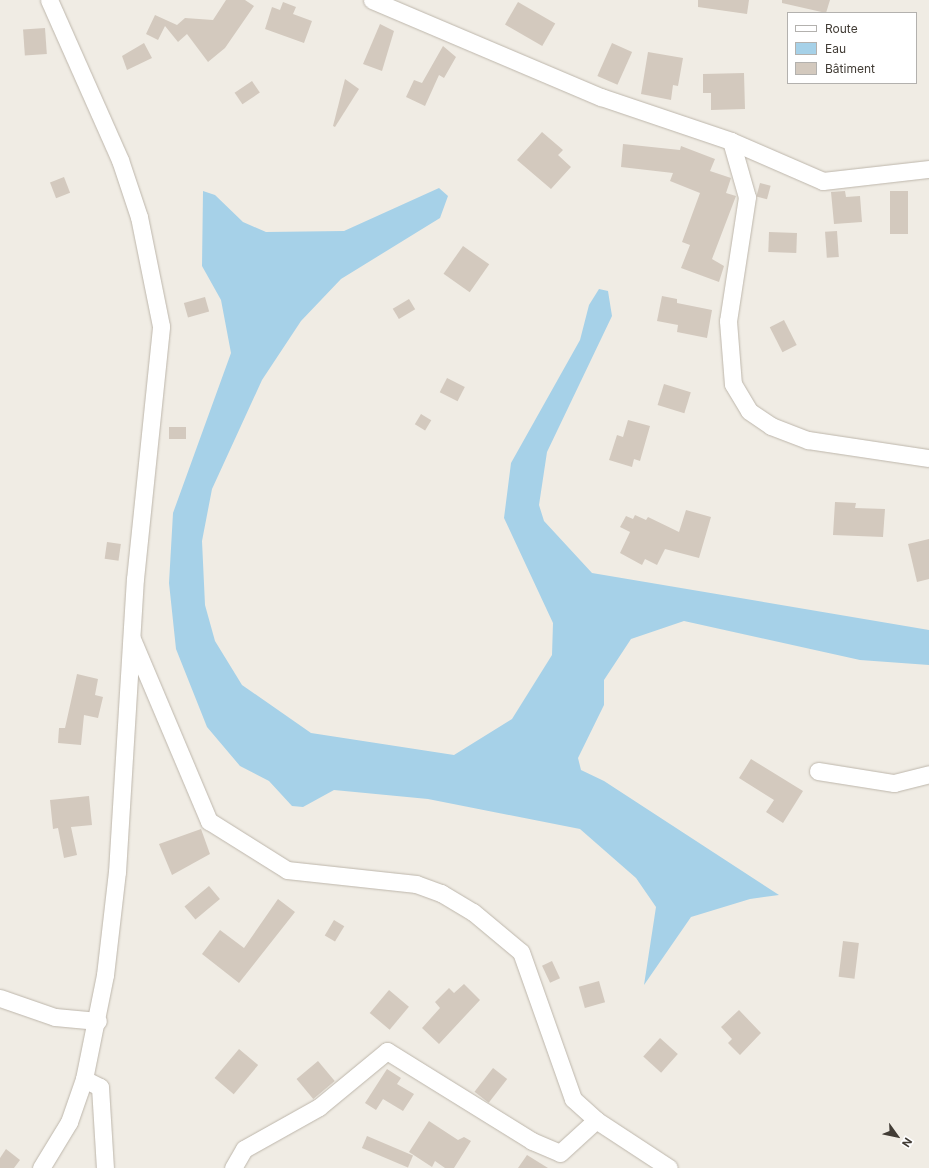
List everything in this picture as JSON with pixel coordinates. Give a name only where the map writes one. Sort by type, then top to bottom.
[{"type":"street","points":[[40,1168],[68,1122],[84,1079],[98,1021],[117,872],[131,637],[161,326],[139,217],[120,160],[49,0]]},
{"type":"street","points":[[372,0],[601,97],[731,141],[823,181],[929,169]]},
{"type":"street","points":[[731,141],[747,197],[728,321],[733,384],[737,391],[750,411],[760,418],[808,440],[929,458]]},
{"type":"street","points":[[131,637],[209,820],[287,870],[416,884],[442,893],[473,912],[521,952],[573,1098],[596,1120],[651,1162],[669,1168]]},
{"type":"street","points":[[818,771],[894,783],[929,774]]},
{"type":"street","points":[[0,998],[55,1017],[98,1021]]},
{"type":"street","points":[[234,1168],[244,1149],[319,1107],[387,1052],[532,1141],[560,1153],[596,1120]]},
{"type":"street","points":[[84,1079],[100,1087],[105,1168]]},
{"type":"water","points":[[439,188],[448,196],[440,218],[341,279],[301,321],[262,380],[212,489],[202,541],[205,605],[215,641],[242,685],[311,733],[454,755],[512,719],[552,655],[553,623],[504,518],[511,463],[580,340],[589,305],[599,289],[608,291],[612,316],[547,452],[539,505],[544,521],[592,573],[929,630],[929,665],[860,660],[684,621],[631,639],[604,680],[604,705],[578,758],[581,770],[604,781],[779,895],[750,899],[691,917],[644,985],[656,907],[636,878],[580,829],[428,799],[334,790],[303,807],[292,806],[269,781],[240,766],[207,727],[176,649],[169,583],[173,513],[231,353],[221,300],[202,266],[203,191],[215,195],[243,222],[266,232],[344,231]]},
{"type":"building","points":[[226,0],[245,0],[254,6],[225,48],[208,62],[187,34],[178,42],[165,26],[158,40],[146,34],[155,15],[177,25],[185,18],[213,20]]},
{"type":"building","points":[[698,0],[749,0],[747,14],[698,7]]},
{"type":"building","points":[[782,0],[830,0],[826,12],[782,3]]},
{"type":"building","points":[[283,2],[296,7],[293,14],[312,21],[304,43],[265,29],[272,7],[280,10]]},
{"type":"building","points":[[518,2],[555,24],[542,46],[505,25]]},
{"type":"building","points":[[380,24],[394,31],[382,71],[363,64]]},
{"type":"building","points":[[45,28],[47,54],[25,55],[23,30]]},
{"type":"building","points":[[144,43],[152,58],[127,70],[122,56]]},
{"type":"building","points":[[612,43],[632,52],[617,85],[597,76]]},
{"type":"building","points":[[443,46],[456,57],[444,78],[439,75],[425,106],[406,97],[414,80],[422,83]]},
{"type":"building","points":[[648,52],[683,58],[678,86],[673,85],[671,100],[641,94]]},
{"type":"building","points":[[744,73],[745,109],[711,110],[711,93],[703,93],[703,74]]},
{"type":"building","points":[[345,79],[359,89],[335,127],[333,126]]},
{"type":"building","points":[[252,81],[260,93],[242,104],[235,93]]},
{"type":"building","points":[[542,132],[563,150],[558,155],[571,167],[551,189],[517,160]]},
{"type":"building","points":[[623,144],[680,150],[681,146],[715,159],[710,171],[731,178],[726,193],[736,196],[712,259],[724,266],[719,282],[681,268],[690,245],[682,242],[700,193],[670,181],[673,173],[621,167]]},
{"type":"building","points":[[64,177],[70,193],[56,198],[50,182]]},
{"type":"building","points":[[760,183],[771,186],[767,199],[756,197]]},
{"type":"building","points":[[845,191],[846,197],[860,196],[862,222],[834,224],[831,192]]},
{"type":"building","points":[[890,191],[908,191],[908,234],[890,234]]},
{"type":"building","points":[[837,231],[839,257],[827,258],[825,232]]},
{"type":"building","points":[[769,232],[797,233],[796,253],[768,252]]},
{"type":"building","points":[[463,246],[489,264],[470,292],[443,274]]},
{"type":"building","points":[[662,296],[677,299],[677,303],[712,310],[707,338],[677,332],[678,325],[657,321]]},
{"type":"building","points":[[205,297],[209,311],[188,317],[184,303]]},
{"type":"building","points":[[409,299],[415,309],[399,319],[393,309]]},
{"type":"building","points":[[784,320],[797,345],[782,352],[770,327]]},
{"type":"building","points":[[447,378],[465,387],[458,401],[440,392]]},
{"type":"building","points":[[664,384],[691,392],[684,413],[658,405]]},
{"type":"building","points":[[421,414],[431,420],[425,430],[415,424]]},
{"type":"building","points":[[628,420],[650,426],[640,461],[634,459],[632,467],[609,460],[617,435],[623,437]]},
{"type":"building","points":[[169,427],[186,427],[186,439],[169,439]]},
{"type":"building","points":[[835,502],[856,503],[855,508],[885,509],[883,537],[833,535]]},
{"type":"building","points":[[686,510],[711,517],[699,558],[665,549],[657,565],[645,559],[642,565],[620,553],[630,532],[620,527],[626,516],[633,519],[635,515],[646,520],[648,517],[679,532]]},
{"type":"building","points":[[929,539],[929,579],[917,582],[908,544]]},
{"type":"building","points":[[107,542],[121,544],[118,561],[105,559]]},
{"type":"building","points":[[77,674],[98,679],[95,695],[103,697],[98,718],[84,715],[81,745],[58,743],[59,728],[65,728]]},
{"type":"building","points":[[751,759],[803,791],[783,823],[766,812],[774,800],[739,778]]},
{"type":"building","points":[[89,796],[92,825],[71,827],[77,855],[64,858],[58,828],[53,829],[50,800]]},
{"type":"building","points":[[201,829],[210,854],[172,875],[159,844]]},
{"type":"building","points":[[209,886],[220,899],[195,920],[184,907]]},
{"type":"building","points":[[278,899],[295,912],[239,983],[202,954],[220,930],[244,948]]},
{"type":"building","points":[[334,920],[344,926],[335,942],[325,935]]},
{"type":"building","points":[[843,941],[859,943],[854,979],[839,977]]},
{"type":"building","points":[[552,961],[560,978],[550,983],[542,966]]},
{"type":"building","points":[[599,981],[605,1002],[585,1008],[579,987]]},
{"type":"building","points":[[464,984],[480,1000],[439,1044],[422,1028],[440,1008],[435,1002],[449,988],[454,993]]},
{"type":"building","points":[[389,990],[409,1007],[390,1030],[370,1013]]},
{"type":"building","points":[[739,1010],[761,1033],[740,1055],[728,1043],[732,1039],[721,1027]]},
{"type":"building","points":[[660,1038],[678,1054],[661,1073],[643,1057]]},
{"type":"building","points":[[239,1049],[258,1065],[234,1094],[215,1078]]},
{"type":"building","points":[[318,1061],[335,1081],[313,1099],[297,1079]]},
{"type":"building","points":[[493,1068],[507,1079],[489,1103],[475,1092]]},
{"type":"building","points":[[387,1069],[401,1078],[397,1084],[414,1094],[403,1111],[383,1099],[376,1110],[365,1103]]},
{"type":"building","points":[[429,1121],[458,1140],[464,1137],[471,1141],[454,1168],[445,1168],[435,1161],[432,1167],[409,1152]]},
{"type":"building","points":[[367,1136],[413,1156],[408,1168],[362,1148]]},
{"type":"building","points":[[6,1149],[20,1160],[14,1168],[0,1168],[0,1158]]},
{"type":"building","points":[[527,1155],[548,1168],[518,1168]]}]
